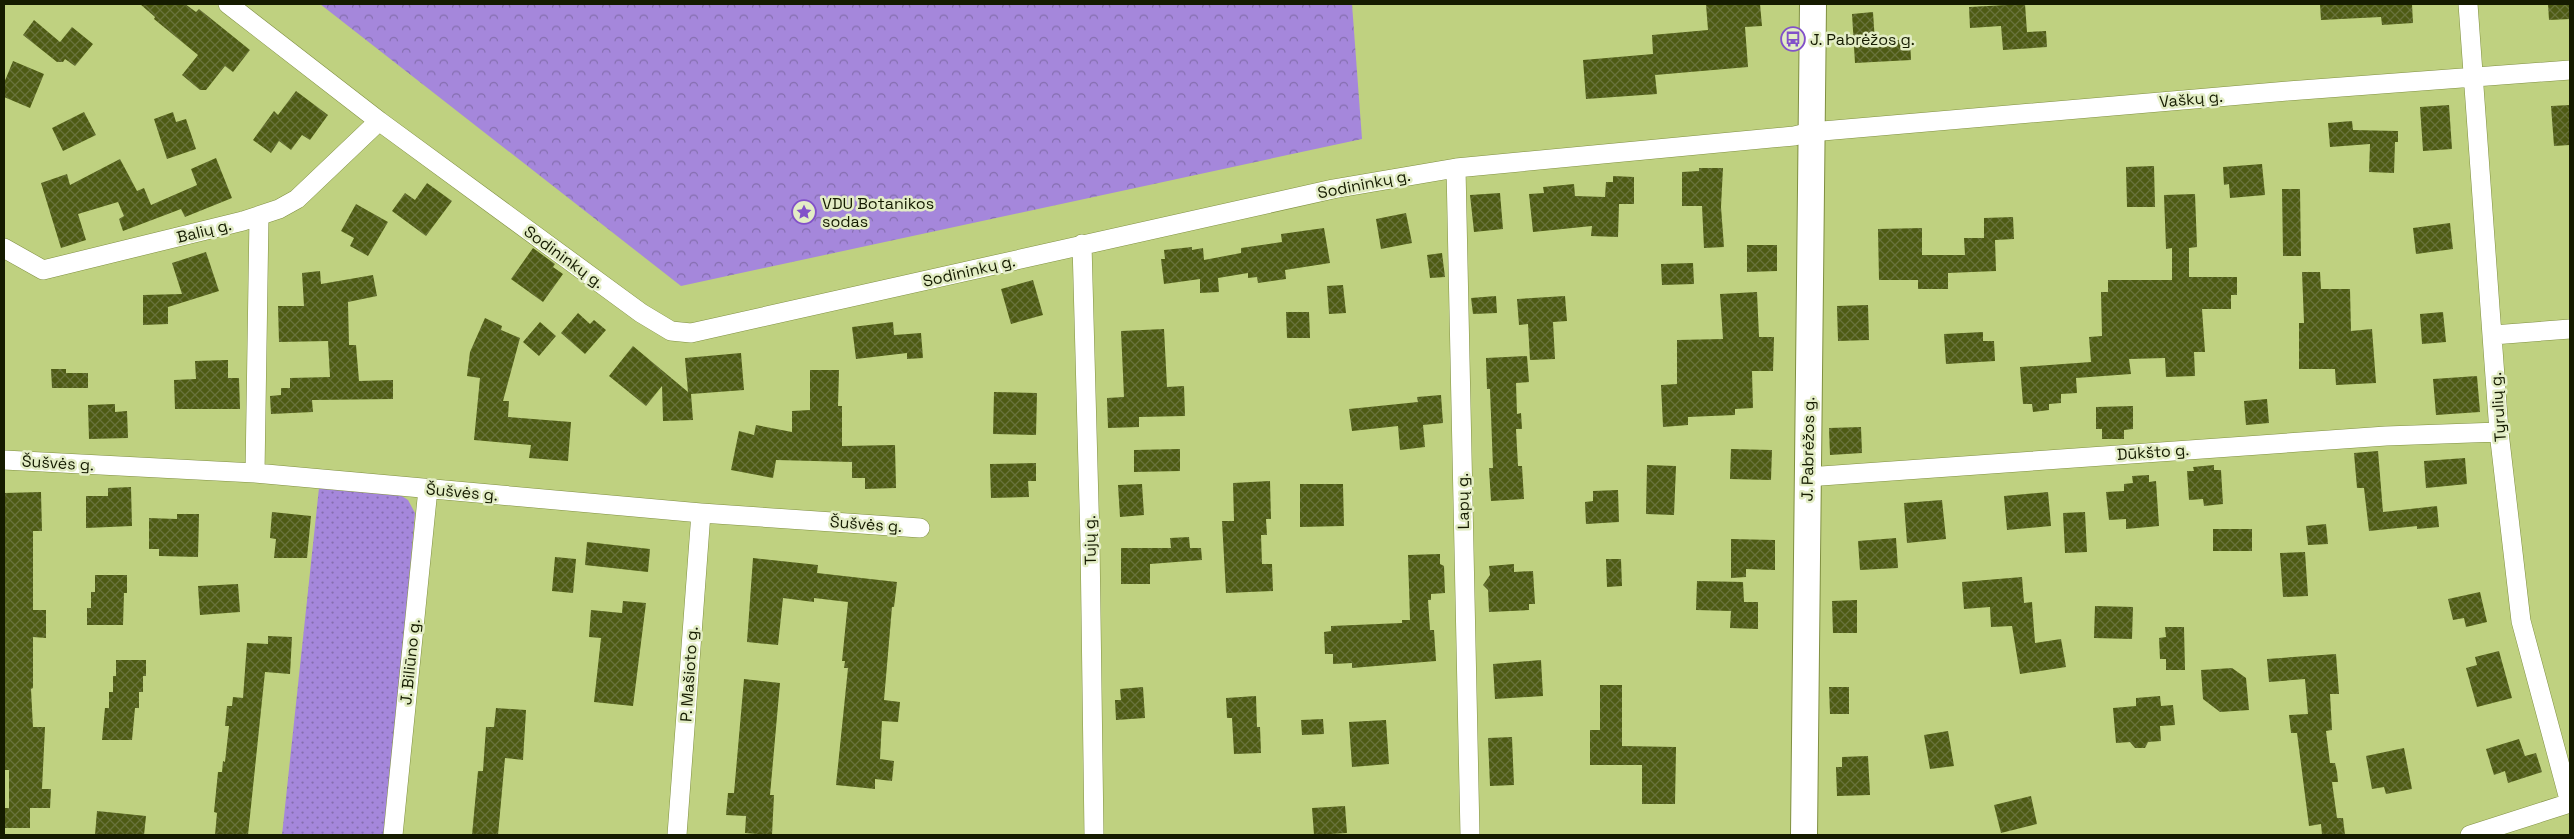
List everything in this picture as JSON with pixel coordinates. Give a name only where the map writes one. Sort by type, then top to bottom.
[{"type":"street","name":"Sodininkų g.","points":[[228,4],[379,122],[641,313],[671,331],[691,333],[716,329],[1082,244],[1333,190],[1456,168],[1794,136],[1811,132]]},
{"type":"street","name":"J. Pabrėžos g.","points":[[1804,835],[1813,4]]},
{"type":"street","name":"Tyrulių g.","points":[[2468,4],[2499,432],[2522,621],[2570,803]]},
{"type":"street","name":"Vaškų g.","points":[[1811,132],[2570,70]]},
{"type":"street","name":"Balių g.","points":[[4,248],[43,270],[259,217],[297,199],[379,122]]},
{"type":"street","name":"Lapų g.","points":[[1456,168],[1470,835]]},
{"type":"street","points":[[255,473],[259,217]]},
{"type":"street","name":"Tujų g.","points":[[1082,244],[1090,541],[1094,835]]},
{"type":"street","points":[[2493,335],[2570,329]]},
{"type":"street","name":"Dūkšto g.","points":[[1807,477],[2386,436],[2499,432]]},
{"type":"street","name":"Šušvės g.","points":[[4,460],[255,473],[701,513],[920,528]]},
{"type":"street","name":"J. Biliūno g.","points":[[393,835],[428,489]]},
{"type":"street","name":"P. Mašioto g.","points":[[677,835],[701,513]]},
{"type":"street","points":[[2470,835],[2497,831],[2570,803]]},
{"type":"green space","name":"VDU Botanikos sodas","points":[[320,4],[1352,4],[1362,139],[681,286]]},
{"type":"green space","points":[[319,488],[397,493],[408,500],[415,513],[387,835],[282,835]]},
{"type":"building","points":[[140,4],[185,4],[196,12],[199,9],[250,50],[233,72],[225,66],[206,90],[200,90],[182,75],[198,55],[154,19],[155,17]]},
{"type":"building","points":[[1706,4],[1760,4],[1762,26],[1745,27],[1748,67],[1655,75],[1657,94],[1586,99],[1583,60],[1653,54],[1652,35],[1708,30]]},
{"type":"building","points":[[2025,4],[2027,32],[2046,31],[2047,47],[2003,50],[2001,26],[1970,28],[1969,7]]},
{"type":"building","points":[[2320,4],[2412,4],[2413,23],[2382,25],[2381,17],[2321,20]]},
{"type":"building","points":[[2548,4],[2570,4],[2570,19],[2549,20]]},
{"type":"building","points":[[1873,12],[1875,42],[1910,39],[1911,60],[1855,63],[1852,14]]},
{"type":"building","points":[[34,20],[60,42],[72,27],[93,44],[75,66],[65,59],[63,62],[57,62],[23,35]]},
{"type":"building","points":[[13,61],[44,74],[30,108],[4,97],[4,83]]},
{"type":"building","points":[[296,91],[328,115],[310,140],[302,135],[291,150],[279,141],[271,153],[253,140],[274,111],[278,115]]},
{"type":"building","points":[[2449,105],[2452,149],[2423,151],[2420,107]]},
{"type":"building","points":[[2570,105],[2570,145],[2554,146],[2551,106]]},
{"type":"building","points":[[84,112],[96,135],[63,151],[52,128]]},
{"type":"building","points":[[173,112],[176,122],[186,119],[196,149],[167,159],[154,119]]},
{"type":"building","points":[[2352,121],[2353,130],[2398,131],[2398,142],[2395,142],[2394,173],[2369,172],[2370,144],[2330,147],[2328,123]]},
{"type":"building","points":[[216,158],[232,198],[185,217],[181,209],[123,231],[119,219],[124,216],[118,202],[78,214],[86,240],[61,248],[41,183],[67,174],[70,185],[120,159],[137,191],[144,188],[151,205],[197,185],[191,169]]},
{"type":"building","points":[[2262,164],[2265,195],[2230,198],[2229,184],[2224,185],[2223,167]]},
{"type":"building","points":[[2154,166],[2155,207],[2127,207],[2126,167]]},
{"type":"building","points":[[1699,168],[1723,168],[1721,207],[1724,247],[1704,248],[1702,206],[1682,206],[1682,172],[1699,171]]},
{"type":"building","points":[[1613,176],[1634,177],[1634,204],[1619,204],[1618,237],[1591,236],[1592,226],[1533,232],[1529,194],[1544,193],[1543,187],[1574,184],[1575,196],[1605,197],[1606,182],[1613,182]]},
{"type":"building","points":[[427,183],[452,201],[426,236],[392,211],[405,193],[415,200]]},
{"type":"building","points":[[2282,189],[2300,189],[2301,256],[2283,256]]},
{"type":"building","points":[[1500,193],[1503,229],[1474,232],[1470,195]]},
{"type":"building","points":[[2195,194],[2197,247],[2189,248],[2189,277],[2237,277],[2237,295],[2231,295],[2231,309],[2202,309],[2205,352],[2194,352],[2195,376],[2166,377],[2165,358],[2129,359],[2131,374],[2076,378],[2077,393],[2061,394],[2061,403],[2049,404],[2049,410],[2033,412],[2032,404],[2023,404],[2020,367],[2091,362],[2089,337],[2102,336],[2101,292],[2108,292],[2108,280],[2172,280],[2172,248],[2166,249],[2164,195]]},
{"type":"building","points":[[356,204],[388,222],[368,256],[350,246],[354,238],[341,231]]},
{"type":"building","points":[[1406,213],[1412,243],[1381,249],[1376,219]]},
{"type":"building","points":[[2013,217],[2014,239],[1995,240],[1996,271],[1948,273],[1948,289],[1918,289],[1918,280],[1879,280],[1878,229],[1922,228],[1922,255],[1965,255],[1964,238],[1984,238],[1984,218]]},
{"type":"building","points":[[2450,223],[2453,249],[2416,254],[2413,228]]},
{"type":"building","points":[[1324,228],[1330,263],[1285,270],[1286,279],[1258,283],[1257,277],[1248,278],[1248,273],[1218,278],[1219,292],[1200,293],[1200,279],[1164,284],[1161,259],[1165,259],[1164,250],[1192,247],[1192,250],[1203,248],[1204,260],[1241,253],[1241,248],[1282,242],[1281,234]]},
{"type":"building","points":[[1747,245],[1777,245],[1777,271],[1747,272]]},
{"type":"building","points":[[533,248],[555,264],[553,267],[563,274],[543,302],[511,279]]},
{"type":"building","points":[[206,252],[219,291],[168,307],[168,324],[143,325],[143,295],[182,294],[172,263]]},
{"type":"building","points":[[1442,253],[1445,277],[1430,278],[1427,255]]},
{"type":"building","points":[[1693,263],[1694,284],[1662,285],[1661,264]]},
{"type":"building","points":[[320,271],[321,284],[373,275],[377,296],[348,302],[349,345],[356,345],[359,381],[393,380],[393,399],[312,400],[313,412],[271,414],[270,396],[281,395],[281,388],[290,388],[290,378],[330,377],[328,341],[279,342],[278,306],[304,306],[302,273]]},
{"type":"building","points":[[2302,272],[2320,272],[2321,289],[2350,289],[2351,331],[2372,329],[2376,383],[2336,385],[2335,369],[2299,369],[2299,323],[2304,323]]},
{"type":"building","points":[[1033,280],[1043,315],[1011,324],[1001,289]]},
{"type":"building","points":[[1343,285],[1346,313],[1329,314],[1327,286]]},
{"type":"building","points":[[1757,292],[1759,337],[1774,337],[1773,371],[1752,371],[1753,408],[1735,409],[1735,415],[1688,417],[1688,425],[1663,427],[1661,385],[1677,384],[1677,340],[1723,339],[1720,294]]},
{"type":"building","points":[[1496,296],[1497,313],[1473,314],[1471,298]]},
{"type":"building","points":[[1565,296],[1567,321],[1553,322],[1555,359],[1530,360],[1528,324],[1519,325],[1517,299]]},
{"type":"building","points":[[1868,305],[1869,340],[1838,341],[1837,306]]},
{"type":"building","points":[[1286,312],[1309,312],[1310,338],[1287,338]]},
{"type":"building","points":[[2443,312],[2446,342],[2422,344],[2420,314]]},
{"type":"building","points":[[578,313],[590,324],[594,320],[606,330],[585,354],[561,333]]},
{"type":"building","points":[[485,318],[502,326],[501,330],[520,338],[503,401],[509,401],[508,417],[571,422],[568,461],[529,458],[531,445],[474,440],[480,378],[467,376],[470,352]]},
{"type":"building","points":[[540,322],[556,336],[539,356],[523,342]]},
{"type":"building","points":[[893,322],[894,335],[921,333],[923,358],[907,359],[907,353],[856,359],[852,327]]},
{"type":"building","points":[[1164,329],[1167,387],[1184,386],[1185,416],[1139,417],[1139,427],[1108,428],[1107,398],[1124,397],[1121,331]]},
{"type":"building","points":[[1983,332],[1983,341],[1994,341],[1995,361],[1946,364],[1944,334]]},
{"type":"building","points":[[633,346],[688,392],[685,358],[741,353],[744,390],[691,394],[693,420],[663,421],[662,386],[646,406],[609,376]]},
{"type":"building","points":[[1527,356],[1529,382],[1516,383],[1517,414],[1521,413],[1522,429],[1516,429],[1518,466],[1522,466],[1524,499],[1491,501],[1489,468],[1493,468],[1490,389],[1487,389],[1486,358]]},
{"type":"building","points":[[228,360],[228,378],[239,378],[240,409],[175,409],[174,380],[196,379],[195,361]]},
{"type":"building","points":[[51,369],[66,369],[66,373],[88,373],[88,388],[52,388]]},
{"type":"building","points":[[810,370],[839,370],[838,406],[842,406],[842,446],[895,445],[896,488],[865,489],[865,478],[852,478],[852,462],[776,460],[773,478],[731,470],[739,431],[754,435],[756,425],[792,432],[792,411],[810,410]]},
{"type":"building","points":[[2477,376],[2480,412],[2436,415],[2433,379]]},
{"type":"building","points":[[994,392],[1037,393],[1036,435],[993,434]]},
{"type":"building","points":[[1441,395],[1443,423],[1423,425],[1425,447],[1400,450],[1398,426],[1352,431],[1349,409],[1418,402],[1417,397]]},
{"type":"building","points":[[2267,399],[2269,423],[2246,425],[2244,401]]},
{"type":"building","points":[[115,404],[115,412],[127,411],[128,438],[89,439],[88,405]]},
{"type":"building","points":[[2133,406],[2133,429],[2124,430],[2124,439],[2102,439],[2102,429],[2096,429],[2096,407]]},
{"type":"building","points":[[1861,427],[1862,453],[1830,455],[1829,428]]},
{"type":"building","points":[[1180,449],[1180,471],[1134,472],[1134,450]]},
{"type":"building","points":[[1731,449],[1772,450],[1771,480],[1730,479]]},
{"type":"building","points":[[2378,451],[2383,512],[2437,506],[2439,527],[2417,529],[2417,526],[2369,531],[2364,488],[2357,488],[2354,453]]},
{"type":"building","points":[[2465,458],[2467,484],[2426,488],[2424,461]]},
{"type":"building","points":[[1036,463],[1036,481],[1028,481],[1029,497],[991,498],[990,464]]},
{"type":"building","points":[[1647,465],[1676,466],[1674,515],[1646,514]]},
{"type":"building","points":[[2214,465],[2214,470],[2221,470],[2223,504],[2204,506],[2203,499],[2189,500],[2187,471],[2194,471],[2193,467]]},
{"type":"building","points":[[2149,475],[2149,482],[2156,481],[2159,526],[2126,529],[2126,519],[2109,520],[2106,492],[2124,491],[2124,484],[2133,483],[2132,476]]},
{"type":"building","points":[[1270,481],[1271,519],[1266,519],[1267,535],[1261,535],[1262,564],[1272,564],[1273,591],[1226,593],[1222,521],[1234,521],[1233,483]]},
{"type":"building","points":[[1142,484],[1144,515],[1120,517],[1118,485]]},
{"type":"building","points":[[1300,484],[1343,484],[1344,526],[1300,527]]},
{"type":"building","points":[[131,487],[132,526],[86,528],[86,496],[108,496],[108,488]]},
{"type":"building","points":[[1618,490],[1619,522],[1586,524],[1585,502],[1593,501],[1593,491]]},
{"type":"building","points":[[41,492],[42,531],[33,531],[33,610],[46,610],[46,638],[33,637],[33,688],[31,689],[33,727],[45,727],[42,789],[51,789],[50,808],[30,808],[30,828],[4,828],[4,808],[9,808],[9,770],[4,770],[4,493]]},
{"type":"building","points":[[2048,492],[2051,526],[2007,530],[2004,496]]},
{"type":"building","points":[[1942,500],[1946,539],[1907,543],[1904,503]]},
{"type":"building","points":[[272,512],[311,516],[307,558],[274,558],[276,539],[270,538]]},
{"type":"building","points":[[2085,512],[2087,552],[2065,553],[2063,513]]},
{"type":"building","points":[[177,514],[199,514],[198,557],[159,556],[159,549],[149,549],[149,518],[177,519]]},
{"type":"building","points":[[2326,524],[2328,544],[2308,545],[2306,526]]},
{"type":"building","points":[[2213,529],[2252,529],[2252,551],[2213,551]]},
{"type":"building","points":[[1189,537],[1190,548],[1201,548],[1202,560],[1150,564],[1150,584],[1121,584],[1121,548],[1171,548],[1170,538]]},
{"type":"building","points":[[1896,538],[1898,568],[1860,570],[1858,541]]},
{"type":"building","points":[[1731,539],[1775,540],[1775,570],[1746,569],[1746,577],[1731,578]]},
{"type":"building","points":[[587,542],[650,549],[648,572],[585,565]]},
{"type":"building","points":[[2305,552],[2308,596],[2283,597],[2280,553]]},
{"type":"building","points":[[1440,554],[1440,564],[1444,566],[1445,593],[1431,594],[1431,600],[1428,600],[1430,630],[1434,630],[1436,661],[1352,668],[1352,663],[1333,664],[1333,654],[1325,654],[1324,632],[1331,631],[1331,626],[1402,623],[1402,620],[1410,620],[1408,555]]},
{"type":"building","points":[[555,557],[576,559],[573,593],[552,591]]},
{"type":"building","points":[[753,558],[818,565],[817,573],[897,582],[894,607],[892,607],[884,700],[900,702],[898,722],[882,721],[880,759],[894,761],[892,781],[875,779],[875,789],[836,785],[848,668],[844,668],[845,661],[842,661],[848,602],[814,598],[814,602],[783,598],[778,645],[747,642]]},
{"type":"building","points":[[1606,559],[1621,559],[1622,586],[1607,587]]},
{"type":"building","points":[[1514,564],[1514,572],[1533,571],[1535,604],[1529,604],[1529,610],[1489,612],[1488,590],[1483,585],[1490,575],[1489,566]]},
{"type":"building","points":[[95,575],[127,575],[127,593],[124,593],[123,625],[87,625],[87,608],[91,608],[91,592],[95,592]]},
{"type":"building","points":[[2022,577],[2024,603],[2032,602],[2035,643],[2061,639],[2066,667],[2020,674],[2012,626],[1991,627],[1990,607],[1964,609],[1962,582]]},
{"type":"building","points":[[1697,581],[1743,582],[1744,602],[1758,602],[1758,629],[1730,628],[1731,611],[1696,610]]},
{"type":"building","points":[[238,584],[240,612],[200,615],[198,586]]},
{"type":"building","points":[[2480,592],[2487,622],[2466,627],[2464,618],[2453,620],[2448,599]]},
{"type":"building","points":[[1857,600],[1857,633],[1833,633],[1832,601]]},
{"type":"building","points":[[623,601],[646,603],[633,706],[594,702],[601,638],[589,637],[591,610],[622,613]]},
{"type":"building","points":[[2095,606],[2133,607],[2132,639],[2094,638]]},
{"type":"building","points":[[2165,627],[2184,627],[2185,670],[2166,670],[2166,659],[2160,659],[2159,638],[2166,637]]},
{"type":"building","points":[[268,636],[292,637],[290,674],[265,672],[248,835],[215,835],[217,813],[214,812],[218,772],[222,772],[223,761],[225,762],[229,726],[225,726],[227,706],[232,706],[233,697],[243,698],[247,643],[268,644]]},
{"type":"building","points":[[2499,651],[2512,698],[2477,707],[2466,668],[2477,665],[2475,657]]},
{"type":"building","points":[[2336,654],[2339,694],[2330,694],[2332,730],[2326,731],[2330,763],[2335,763],[2337,772],[2338,782],[2332,782],[2337,818],[2343,818],[2345,835],[2322,835],[2321,824],[2309,826],[2297,733],[2291,733],[2289,715],[2308,714],[2305,679],[2269,682],[2267,659]]},
{"type":"building","points":[[116,660],[146,660],[146,676],[143,676],[143,692],[139,692],[139,708],[135,708],[132,740],[102,740],[105,708],[109,708],[109,692],[113,692],[113,676],[116,676]]},
{"type":"building","points":[[1541,660],[1543,696],[1495,699],[1493,664]]},
{"type":"building","points":[[2232,668],[2246,678],[2249,710],[2220,712],[2203,699],[2201,670]]},
{"type":"building","points":[[744,679],[780,683],[770,795],[774,795],[772,835],[745,833],[746,816],[726,815],[728,793],[734,793]]},
{"type":"building","points":[[1600,685],[1622,685],[1622,746],[1676,747],[1675,804],[1642,804],[1642,765],[1590,765],[1590,730],[1600,730]]},
{"type":"building","points":[[1143,687],[1145,718],[1116,720],[1115,700],[1121,700],[1120,689]]},
{"type":"building","points":[[1829,687],[1849,687],[1849,714],[1830,714]]},
{"type":"building","points":[[1256,696],[1257,727],[1260,727],[1261,753],[1234,754],[1232,718],[1227,718],[1226,698]]},
{"type":"building","points":[[2160,696],[2161,706],[2173,705],[2175,725],[2160,726],[2161,741],[2148,742],[2145,748],[2135,748],[2130,742],[2116,743],[2113,708],[2136,706],[2136,698]]},
{"type":"building","points":[[496,708],[526,710],[523,760],[505,758],[498,835],[472,835],[478,771],[483,771],[486,727],[494,727]]},
{"type":"building","points":[[1323,719],[1324,734],[1302,735],[1301,720]]},
{"type":"building","points":[[1386,720],[1389,764],[1352,767],[1349,722]]},
{"type":"building","points":[[1948,731],[1954,766],[1930,769],[1924,735]]},
{"type":"building","points":[[1512,737],[1514,785],[1490,786],[1488,738]]},
{"type":"building","points":[[2519,739],[2525,756],[2536,753],[2542,772],[2508,783],[2505,771],[2494,775],[2486,749]]},
{"type":"building","points":[[2404,748],[2412,789],[2386,794],[2384,787],[2372,789],[2366,756]]},
{"type":"building","points":[[1868,756],[1870,795],[1837,796],[1836,767],[1842,767],[1842,757]]},
{"type":"building","points":[[2031,796],[2037,824],[2001,833],[1994,805]]},
{"type":"building","points":[[1345,806],[1347,833],[1314,835],[1312,808]]},
{"type":"building","points":[[97,811],[146,816],[144,835],[95,835]]},
{"type":"place","name":"J. Pabrėžos g.","points":[[1793,39]]},
{"type":"place","name":"VDU Botanikos sodas","points":[[804,212]]}]
